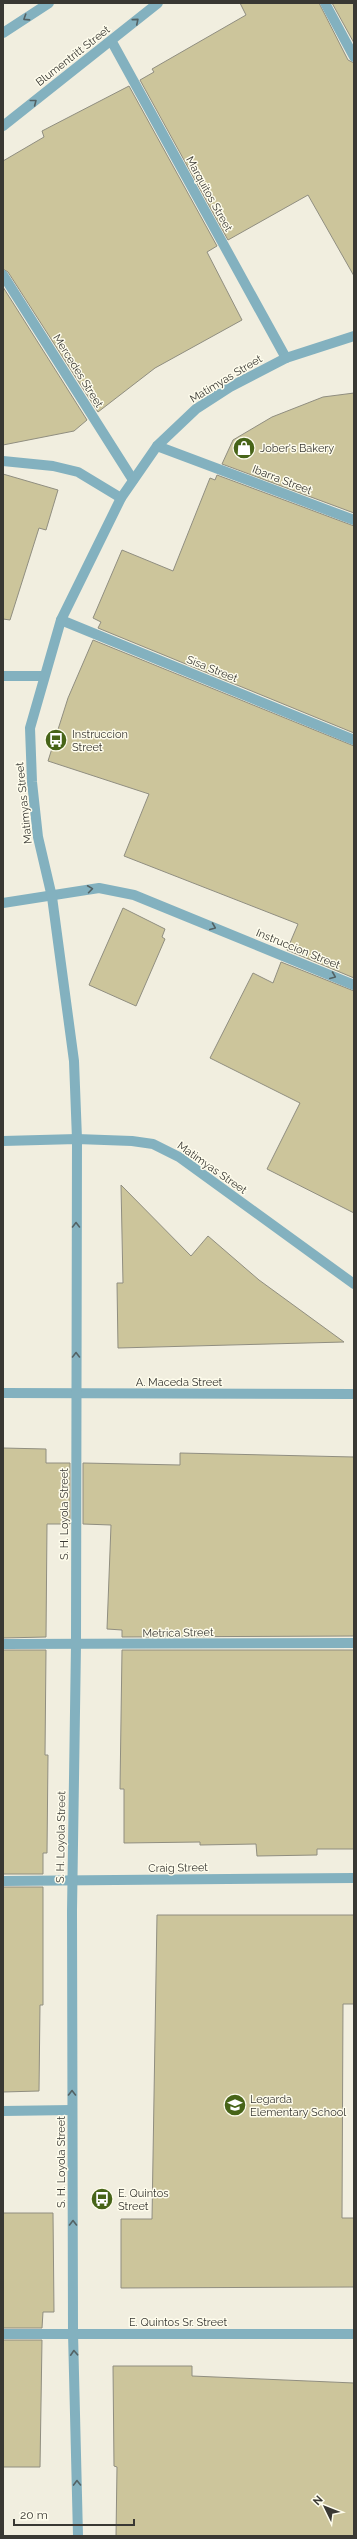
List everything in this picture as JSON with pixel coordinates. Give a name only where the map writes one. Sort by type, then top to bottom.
[{"type":"street","points":[[3,33],[49,3]]},
{"type":"street","name":"Blumentritt Street","points":[[3,126],[112,42],[158,3]]},
{"type":"street","points":[[325,3],[354,57]]},
{"type":"street","name":"Marquitos Street","points":[[112,42],[286,358]]},
{"type":"street","name":"Mercedes Street","points":[[3,275],[133,480]]},
{"type":"street","name":"Matimyas Street","points":[[354,336],[286,358],[196,409],[157,446],[121,498],[62,620],[44,676],[30,728],[32,782],[38,837],[52,897],[74,1061],[77,1139],[132,1141],[153,1144],[160,1147],[179,1158],[354,1284]]},
{"type":"street","name":"Ibarra Street","points":[[157,446],[354,520]]},
{"type":"street","points":[[3,461],[53,466],[78,472],[121,498]]},
{"type":"street","name":"Sisa Street","points":[[62,620],[354,740]]},
{"type":"street","points":[[3,676],[44,676]]},
{"type":"street","name":"Instruccion Street","points":[[3,904],[99,888],[134,895],[354,984]]},
{"type":"street","points":[[3,1141],[77,1139]]},
{"type":"street","name":"S. H. Loyola Street","points":[[77,1139],[76,1645],[72,1881],[72,2110],[73,2333],[78,2536]]},
{"type":"street","name":"A. Maceda Street","points":[[3,1393],[354,1394]]},
{"type":"street","name":"Metrica Street","points":[[3,1644],[76,1645],[354,1643]]},
{"type":"street","name":"Craig Street","points":[[3,1881],[354,1878]]},
{"type":"street","points":[[3,2111],[72,2110]]},
{"type":"street","name":"E. Quintos Sr. Street","points":[[3,2334],[354,2334]]},
{"type":"building","points":[[240,3],[319,3],[348,60],[354,63],[354,276],[308,195],[228,240],[140,80],[154,72],[152,69],[246,15]]},
{"type":"building","points":[[332,3],[354,3],[354,43]]},
{"type":"building","points":[[129,86],[217,246],[207,252],[242,320],[155,368],[98,412],[8,272],[3,269],[3,161],[44,137],[42,131]]},
{"type":"building","points":[[3,287],[87,420],[74,431],[3,445]]},
{"type":"building","points":[[354,393],[354,513],[222,464],[233,440],[272,417],[323,397]]},
{"type":"building","points":[[3,474],[58,490],[46,530],[39,528],[10,620],[3,619]]},
{"type":"building","points":[[217,475],[354,526],[354,733],[98,628],[101,622],[93,618],[122,550],[173,571],[210,478],[215,480]]},
{"type":"building","points":[[93,640],[354,746],[354,978],[287,950],[298,924],[124,856],[149,794],[48,761],[68,698]]},
{"type":"building","points":[[123,908],[165,929],[162,937],[165,939],[136,1006],[89,985]]},
{"type":"building","points":[[281,962],[354,991],[354,1213],[267,1169],[300,1103],[210,1058],[253,973],[273,983]]},
{"type":"building","points":[[121,1185],[191,1256],[208,1236],[259,1280],[344,1342],[118,1348],[117,1283],[123,1283]]},
{"type":"building","points":[[3,1448],[46,1449],[46,1463],[70,1463],[70,1524],[47,1524],[46,1637],[3,1638]]},
{"type":"building","points":[[180,1453],[354,1457],[354,1636],[122,1637],[122,1630],[107,1629],[111,1525],[83,1524],[83,1463],[180,1465]]},
{"type":"building","points":[[3,1650],[46,1650],[45,1755],[48,1755],[47,1853],[43,1853],[43,1874],[3,1874]]},
{"type":"building","points":[[122,1650],[354,1650],[354,1849],[317,1849],[317,1855],[257,1856],[256,1844],[200,1845],[200,1842],[124,1843],[124,1789],[120,1789]]},
{"type":"building","points":[[3,1887],[43,1887],[43,2005],[40,2005],[39,2091],[3,2092]]},
{"type":"building","name":"Legarda Elementary School","points":[[157,1915],[354,1915],[354,2004],[343,2004],[342,2218],[354,2218],[354,2287],[121,2288],[121,2219],[152,2219]]},
{"type":"building","points":[[3,2213],[53,2213],[54,2312],[43,2312],[42,2328],[3,2328]]},
{"type":"building","points":[[3,2340],[42,2340],[40,2467],[3,2467]]},
{"type":"building","points":[[113,2366],[192,2366],[192,2376],[354,2383],[354,2536],[116,2536],[117,2467],[114,2466]]},
{"type":"place","name":"Jober's Bakery","points":[[244,448]]},
{"type":"place","name":"Instruccion Street","points":[[56,740]]},
{"type":"place","name":"Legarda Elementary School","points":[[235,2105]]},
{"type":"place","name":"E. Quintos Street","points":[[102,2199]]}]
